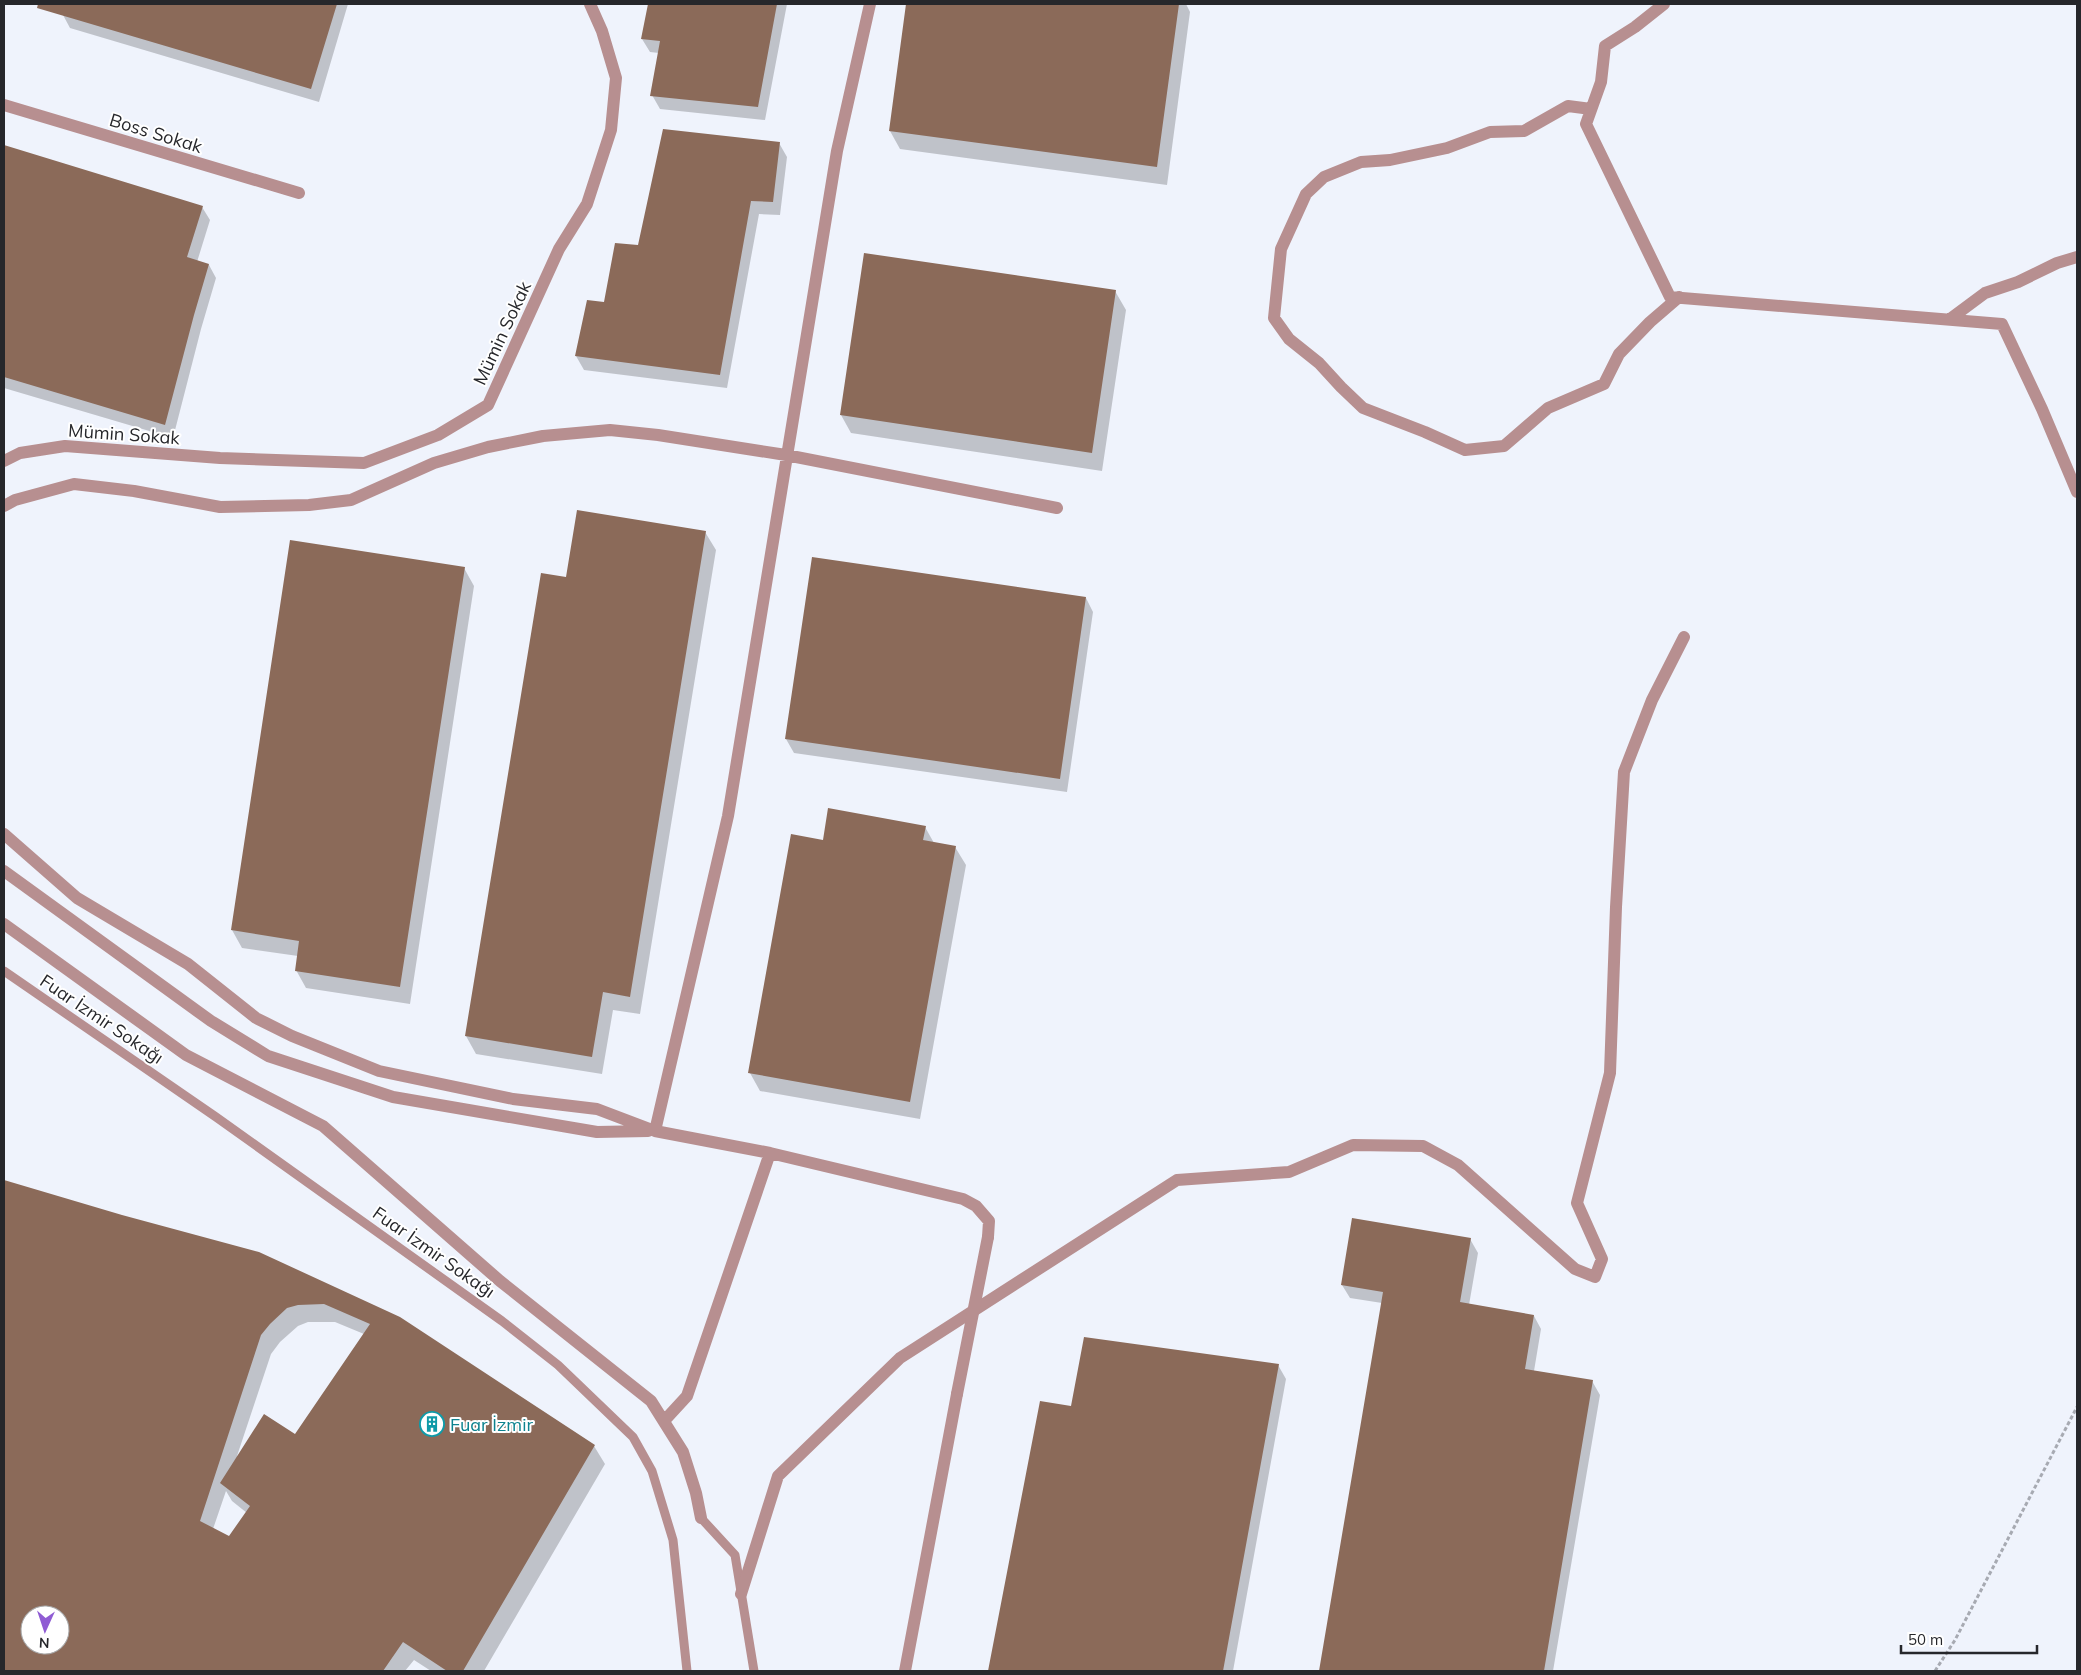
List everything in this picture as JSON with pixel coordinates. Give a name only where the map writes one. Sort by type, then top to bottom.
[{"type":"street","name":"Mümin Sokak","points":[[4,462],[20,453],[65,446],[220,458],[364,463],[438,434],[488,405],[559,249],[587,204],[611,130],[616,78],[602,31],[590,4]]},
{"type":"street","points":[[655,1131],[728,816],[837,151],[870,4]]},
{"type":"street","points":[[1664,4],[1604,46],[1601,82],[1586,124],[1670,296],[2002,324],[2042,409],[2077,492]]},
{"type":"street","name":"Boss Sokak","points":[[4,105],[299,193]]},
{"type":"street","points":[[1591,109],[1568,106],[1524,131],[1490,132],[1447,148],[1390,160],[1361,162],[1324,177],[1306,194],[1281,249],[1274,318],[1289,338],[1319,363],[1363,408],[1426,432],[1465,450],[1504,446],[1548,408],[1604,384],[1620,354],[1650,322],[1679,297]]},
{"type":"street","points":[[1950,319],[1985,293],[2018,282],[2057,263],[2077,257]]},
{"type":"street","points":[[4,506],[15,500],[74,484],[134,491],[220,507],[309,505],[351,500],[434,463],[488,447],[543,436],[601,430],[658,435],[786,455],[1056,508]]},
{"type":"street","points":[[741,1594],[778,1476],[893,1364],[1177,1180],[1289,1172],[1354,1145],[1423,1146],[1458,1165],[1575,1270],[1595,1277],[1602,1259],[1577,1203],[1610,1073],[1616,907],[1624,772],[1652,700],[1684,637]]},
{"type":"street","points":[[4,834],[77,898],[188,964],[256,1018],[292,1036],[379,1071],[513,1099],[597,1109],[655,1131],[770,1154],[963,1199],[976,1206],[989,1222],[988,1237],[905,1671]]},
{"type":"street","points":[[4,871],[211,1021],[268,1056],[393,1097],[597,1132],[655,1131]]},
{"type":"street","points":[[4,924],[186,1054],[323,1126],[500,1281],[651,1401],[683,1452],[702,1518]]},
{"type":"street","points":[[664,1421],[687,1396],[770,1154]]},
{"type":"lane","name":"Fuar İzmir Sokağı","points":[[4,971],[216,1117],[502,1321],[558,1365],[633,1437],[652,1471],[673,1540],[687,1671]]},
{"type":"lane","points":[[702,1518],[735,1555],[754,1671]]},
{"type":"path","points":[[1935,1671],[1955,1640],[2077,1408]]},
{"type":"building","points":[[38,4],[337,4],[311,89],[37,8]]},
{"type":"building","points":[[648,4],[777,4],[758,107],[650,96],[660,41],[641,39]]},
{"type":"building","points":[[906,4],[1179,4],[1157,167],[889,131]]},
{"type":"building","points":[[663,129],[780,142],[773,202],[751,201],[720,375],[575,356],[587,300],[604,302],[615,243],[638,245]]},
{"type":"building","points":[[4,145],[203,206],[187,257],[209,264],[165,425],[4,377]]},
{"type":"building","points":[[864,253],[1116,290],[1092,453],[840,415]]},
{"type":"building","points":[[577,510],[706,531],[630,997],[603,992],[592,1057],[465,1036],[541,573],[566,577]]},
{"type":"building","points":[[290,540],[465,567],[400,987],[295,971],[299,941],[231,930]]},
{"type":"building","points":[[812,557],[1086,597],[1060,779],[785,739]]},
{"type":"building","points":[[828,808],[926,826],[923,840],[956,846],[910,1102],[748,1073],[791,834],[823,840]]},
{"type":"building","name":"Fuar İzmir","points":[[4,1180],[122,1215],[259,1252],[400,1317],[595,1445],[463,1671],[447,1671],[403,1642],[383,1671],[4,1671]],"holes":[[[324,1304],[370,1324],[295,1434],[264,1414],[220,1483],[250,1506],[229,1536],[200,1521],[261,1335],[270,1324],[287,1308],[298,1305]]]},
{"type":"building","points":[[1352,1218],[1471,1238],[1460,1302],[1534,1315],[1525,1369],[1593,1380],[1544,1671],[1319,1671],[1383,1292],[1341,1285]]},
{"type":"building","points":[[1084,1337],[1279,1364],[1223,1671],[988,1671],[1040,1401],[1071,1406]]},
{"type":"place","name":"Fuar İzmir","points":[[432,1424]]}]
